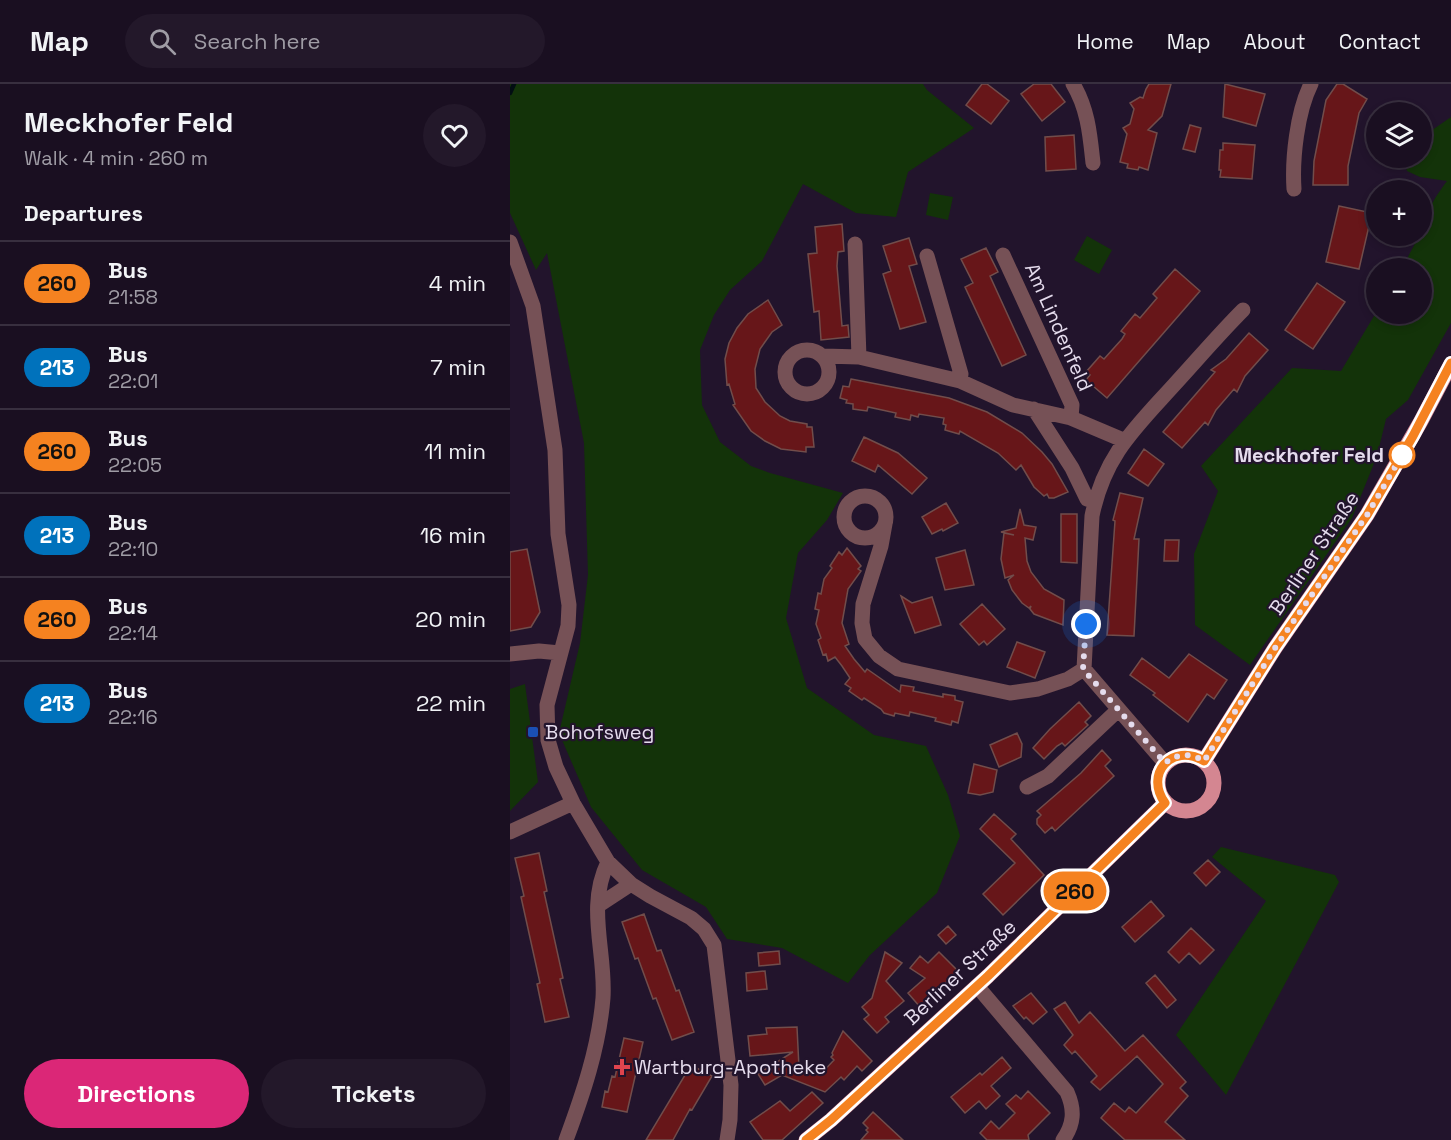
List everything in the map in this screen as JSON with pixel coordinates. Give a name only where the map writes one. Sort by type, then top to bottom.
[{"type":"main road","name":"Berliner Straße","points":[[1204,761],[1275,648],[1367,515],[1451,364]]},
{"type":"main road","points":[[1180,755],[1197,756],[1204,761],[1214,777],[1211,796],[1205,804],[1196,810],[1186,811],[1177,810],[1165,803],[1158,790],[1157,780],[1165,763],[1180,755]]},
{"type":"main road","name":"Berliner Straße","points":[[806,1140],[831,1120],[977,986],[1165,803]]},
{"type":"street","points":[[1074,84],[1082,86],[1090,84]]},
{"type":"street","points":[[1074,84],[1089,123],[1093,163]]},
{"type":"street","points":[[1294,189],[1293,168],[1297,140],[1306,94],[1311,84]]},
{"type":"street","points":[[510,242],[533,306],[555,450],[558,534],[568,604],[568,626],[547,705],[546,732],[556,767],[573,804],[608,862],[632,884],[691,918],[704,929],[714,945],[731,1085],[727,1140]]},
{"type":"street","points":[[855,244],[859,357]]},
{"type":"street","name":"Am Lindenfeld","points":[[1003,255],[1072,405],[1071,418]]},
{"type":"street","points":[[927,256],[961,374],[960,381]]},
{"type":"street","points":[[1165,763],[1083,669],[1091,526],[1095,502],[1108,467],[1124,440],[1243,310]]},
{"type":"street","name":"Am Lindenfeld","points":[[824,356],[859,357],[960,381],[1013,405],[1071,418],[1124,440]]},
{"type":"street","points":[[1034,409],[1072,468],[1088,499],[1095,502]]},
{"type":"street","points":[[885,524],[881,546],[863,604],[862,622],[865,639],[879,656],[898,669],[1010,693],[1038,689],[1068,679],[1083,669]]},
{"type":"street","points":[[510,654],[539,651],[560,653]]},
{"type":"street","points":[[1027,787],[1048,776],[1118,710]]},
{"type":"street","points":[[510,832],[573,804]]},
{"type":"street","points":[[567,1140],[579,1107],[596,1045],[603,996],[598,927],[599,905],[601,877],[608,862]]},
{"type":"street","points":[[599,905],[632,884]]},
{"type":"street","points":[[977,986],[1067,1092],[1073,1109],[1072,1126],[1063,1140]]},
{"type":"green space","points":[[510,84],[923,84],[927,90],[974,128],[908,172],[896,217],[856,213],[803,184],[762,261],[730,290],[714,315],[700,350],[702,405],[720,442],[751,466],[843,493],[827,520],[798,553],[786,618],[807,688],[874,735],[926,746],[948,795],[960,836],[937,893],[870,955],[848,983],[782,948],[727,939],[706,907],[642,870],[591,807],[559,733],[580,643],[588,575],[584,443],[547,253],[536,270],[510,213]]},
{"type":"green space","points":[[1451,117],[1451,323],[1408,400],[1386,419],[1377,456],[1352,518],[1250,665],[1195,625],[1194,554],[1218,491],[1201,466],[1292,368],[1341,371],[1369,324],[1432,324],[1432,258],[1407,258],[1414,246],[1432,246],[1432,204],[1447,181],[1420,177],[1407,171],[1406,168],[1432,168],[1432,130]]},
{"type":"green space","points":[[930,193],[953,197],[948,220],[926,215]]},
{"type":"green space","points":[[1087,236],[1112,250],[1099,274],[1074,260]]},
{"type":"green space","points":[[525,684],[538,782],[510,811],[510,689]]},
{"type":"green space","points":[[1221,847],[1335,875],[1339,882],[1226,1095],[1176,1035],[1266,901],[1212,857]]},
{"type":"building","points":[[982,84],[987,84],[1009,101],[991,124],[966,105]]},
{"type":"building","points":[[1034,84],[1051,84],[1065,102],[1042,121],[1021,94]]},
{"type":"building","points":[[1149,84],[1171,84],[1162,116],[1148,130],[1157,133],[1148,170],[1139,167],[1138,170],[1127,168],[1128,164],[1120,162],[1127,134],[1123,128],[1130,124],[1134,109],[1130,103],[1140,97],[1143,98]]},
{"type":"building","points":[[1225,84],[1265,94],[1256,126],[1223,117]]},
{"type":"building","points":[[1337,84],[1343,84],[1367,99],[1359,113],[1348,166],[1348,185],[1313,185],[1314,161],[1326,100]]},
{"type":"building","points":[[1190,125],[1201,128],[1195,152],[1183,149]]},
{"type":"building","points":[[1074,135],[1076,169],[1046,171],[1045,137]]},
{"type":"building","points":[[1223,143],[1255,145],[1252,179],[1220,177],[1220,150],[1223,150]]},
{"type":"building","points":[[1339,206],[1366,212],[1366,239],[1359,269],[1326,262]]},
{"type":"building","points":[[842,224],[844,251],[838,252],[837,266],[842,326],[848,325],[849,337],[821,340],[819,311],[814,312],[808,254],[817,253],[815,227]]},
{"type":"building","points":[[909,238],[917,264],[909,266],[926,322],[900,329],[883,274],[891,271],[883,246]]},
{"type":"building","points":[[986,248],[998,272],[990,276],[1026,355],[1002,366],[965,287],[973,283],[961,259]]},
{"type":"building","points":[[1175,269],[1200,291],[1107,398],[1086,380],[1090,375],[1086,372],[1100,356],[1104,359],[1122,339],[1125,334],[1121,331],[1135,314],[1140,318],[1157,298],[1153,294]]},
{"type":"building","points":[[1317,283],[1345,302],[1313,349],[1285,330]]},
{"type":"building","points":[[768,300],[782,325],[772,332],[760,349],[755,369],[756,388],[765,402],[780,416],[812,427],[814,447],[806,447],[806,452],[781,449],[751,431],[733,405],[735,404],[729,384],[727,385],[725,359],[729,343],[748,314]]},
{"type":"building","points":[[1249,333],[1268,350],[1245,376],[1237,392],[1234,389],[1216,410],[1208,425],[1205,422],[1182,448],[1163,432],[1215,372],[1211,370],[1226,359]]},
{"type":"building","points":[[851,379],[949,398],[987,412],[1022,433],[1042,452],[1052,464],[1068,492],[1054,498],[1049,498],[1047,494],[1044,496],[1034,487],[1021,465],[1016,470],[998,453],[960,431],[959,434],[945,430],[944,418],[919,414],[918,417],[911,415],[910,420],[895,417],[896,413],[868,407],[867,411],[853,409],[853,404],[846,403],[847,400],[840,398],[843,386],[849,387]]},
{"type":"building","points":[[864,437],[898,453],[927,478],[912,494],[878,465],[875,472],[852,461]]},
{"type":"building","points":[[1144,449],[1164,464],[1148,486],[1128,473]]},
{"type":"building","points":[[1120,493],[1143,498],[1134,539],[1139,539],[1134,636],[1107,635],[1115,521],[1113,520]]},
{"type":"building","points":[[946,503],[958,523],[932,534],[922,517]]},
{"type":"building","points":[[1020,509],[1024,525],[1036,527],[1033,540],[1025,538],[1027,561],[1031,572],[1044,589],[1064,600],[1063,625],[1034,614],[1030,609],[1031,606],[1029,608],[1022,603],[1012,590],[1008,580],[1014,575],[1005,578],[1001,559],[1004,533],[1014,535],[1001,532],[1016,528]]},
{"type":"building","points":[[1061,514],[1077,514],[1077,563],[1061,562]]},
{"type":"building","points":[[1165,540],[1179,540],[1178,561],[1164,561]]},
{"type":"building","points":[[847,548],[861,566],[858,569],[861,571],[848,589],[842,623],[849,644],[845,646],[865,672],[867,669],[900,692],[901,685],[914,687],[913,691],[943,697],[943,694],[955,696],[955,700],[963,702],[958,723],[952,721],[951,725],[935,721],[936,718],[910,712],[909,716],[884,713],[864,698],[862,700],[849,691],[851,688],[845,684],[850,678],[842,666],[835,657],[828,661],[826,654],[823,655],[816,624],[819,610],[815,609],[818,593],[821,594],[824,579],[839,552],[842,555]]},
{"type":"building","points":[[527,549],[540,612],[531,627],[510,631],[510,552]]},
{"type":"building","points":[[965,550],[974,585],[945,590],[936,558]]},
{"type":"building","points":[[901,596],[912,603],[932,597],[941,625],[915,633]]},
{"type":"building","points":[[982,604],[1005,629],[987,645],[984,641],[979,645],[960,624]]},
{"type":"building","points":[[1017,642],[1045,652],[1035,678],[1007,667]]},
{"type":"building","points":[[1189,654],[1227,680],[1214,699],[1207,694],[1188,722],[1130,675],[1142,658],[1169,678]]},
{"type":"building","points":[[1079,702],[1091,716],[1085,722],[1088,725],[1065,746],[1062,743],[1057,746],[1044,759],[1033,748]]},
{"type":"building","points":[[1017,733],[1022,744],[1021,757],[999,767],[990,745]]},
{"type":"building","points":[[1102,750],[1111,760],[1105,766],[1114,776],[1055,831],[1052,827],[1045,833],[1037,824],[1037,819],[1041,815],[1037,811],[1081,773]]},
{"type":"building","points":[[974,764],[997,770],[993,792],[980,795],[968,793]]},
{"type":"building","points":[[994,814],[1016,834],[1011,839],[1044,875],[1003,915],[983,894],[1015,863],[980,829]]},
{"type":"building","points":[[539,853],[547,891],[544,892],[569,1017],[545,1022],[537,984],[540,983],[515,858]]},
{"type":"building","points":[[1208,860],[1220,872],[1206,886],[1194,873]]},
{"type":"building","points":[[1151,901],[1164,916],[1135,942],[1122,927]]},
{"type":"building","points":[[644,914],[657,951],[661,950],[676,991],[679,990],[694,1032],[672,1040],[656,998],[653,999],[638,958],[635,959],[622,922]]},
{"type":"building","points":[[948,926],[956,935],[946,944],[938,935]]},
{"type":"building","points":[[1191,928],[1214,950],[1200,964],[1189,953],[1179,963],[1168,952]]},
{"type":"building","points":[[779,951],[780,964],[759,966],[758,953]]},
{"type":"building","points":[[885,952],[902,963],[886,981],[904,1001],[885,1017],[889,1022],[877,1033],[864,1019],[869,1015],[862,1007],[872,998]]},
{"type":"building","points":[[939,952],[958,971],[920,1007],[908,993],[925,978],[910,968],[920,956],[928,963]]},
{"type":"building","points":[[765,971],[767,989],[747,991],[746,973]]},
{"type":"building","points":[[1155,975],[1176,1000],[1167,1008],[1146,983]]},
{"type":"building","points":[[1031,993],[1047,1012],[1033,1024],[1026,1017],[1024,1019],[1013,1006]]},
{"type":"building","points":[[1065,1002],[1079,1023],[1090,1012],[1125,1051],[1143,1035],[1186,1082],[1180,1088],[1188,1096],[1165,1122],[1185,1140],[1125,1140],[1101,1118],[1114,1103],[1125,1112],[1129,1107],[1136,1113],[1163,1084],[1137,1056],[1100,1090],[1091,1082],[1097,1076],[1075,1051],[1072,1054],[1064,1045],[1073,1035],[1054,1009]]},
{"type":"building","points":[[797,1027],[799,1068],[820,1075],[834,1060],[831,1057],[832,1053],[843,1031],[872,1061],[862,1071],[857,1066],[844,1080],[841,1077],[825,1092],[782,1075],[765,1085],[758,1074],[793,1052],[750,1056],[748,1036],[767,1034],[766,1028]]},
{"type":"building","points":[[624,1038],[643,1042],[627,1112],[602,1107],[605,1091],[608,1092],[612,1076],[615,1077]]},
{"type":"building","points":[[1002,1057],[1011,1068],[991,1086],[1000,1096],[986,1109],[979,1101],[965,1113],[951,1097],[980,1073],[982,1075]]},
{"type":"building","points":[[691,1065],[712,1076],[692,1110],[690,1109],[673,1140],[646,1140]]},
{"type":"building","points":[[1028,1091],[1050,1113],[1028,1135],[1029,1140],[987,1140],[980,1133],[991,1121],[999,1129],[1015,1113],[1006,1104],[1016,1095],[1021,1099]]},
{"type":"building","points":[[812,1092],[823,1103],[782,1140],[763,1140],[750,1122],[780,1101],[790,1111]]},
{"type":"building","points":[[873,1112],[903,1140],[861,1140],[868,1132],[866,1130],[868,1128],[863,1123]]},
{"type":"waterway","points":[[510,93],[514,84]]},
{"type":"bus line","name":"260","points":[[806,1140],[831,1120],[988,976],[1165,803],[1158,790],[1157,780],[1165,763],[1180,755],[1197,756],[1204,761],[1275,648],[1367,515],[1413,436],[1451,363]]},
{"type":"place","name":"Meckhofer Feld","points":[[1402,455]]},
{"type":"place","name":"Bohofsweg","points":[[533,732]]},
{"type":"place","name":"Wartburg-Apotheke","points":[[622,1067]]},
{"type":"route","points":[[1086,624],[1083,669],[1165,763],[1180,755],[1197,756],[1204,761],[1275,648],[1367,515],[1405,450],[1402,455]]}]
